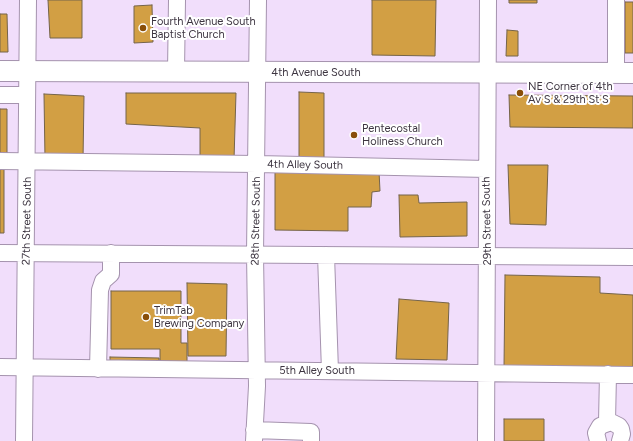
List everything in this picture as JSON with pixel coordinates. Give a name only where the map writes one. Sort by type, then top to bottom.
[{"type":"main road","name":"4th Avenue South","points":[[0,71],[487,74],[624,73]]},
{"type":"street","name":"27th Street South","points":[[24,441],[28,162],[28,0]]},
{"type":"street","points":[[176,72],[177,0]]},
{"type":"street","name":"28th Street South","points":[[254,436],[256,370],[255,254],[258,0]]},
{"type":"street","name":"29th Street South","points":[[486,441],[488,0]]},
{"type":"street","points":[[616,0],[624,73]]},
{"type":"street","points":[[0,95],[27,95]]},
{"type":"street","name":"4th Alley South","points":[[0,161],[257,164],[487,169]]},
{"type":"street","points":[[0,253],[633,257]]},
{"type":"street","points":[[98,369],[100,290],[103,281],[111,274],[112,253]]},
{"type":"street","points":[[326,255],[330,371]]},
{"type":"street","name":"5th Alley South","points":[[0,367],[633,375]]},
{"type":"street","points":[[607,422],[608,374]]},
{"type":"street","points":[[598,441],[598,429],[607,422],[615,423],[621,429],[622,434],[620,441]]},
{"type":"street","points":[[254,436],[312,432],[311,441]]},
{"type":"building","points":[[48,0],[82,0],[82,38],[50,38]]},
{"type":"building","points":[[372,0],[436,0],[435,56],[372,55]]},
{"type":"building","points":[[509,0],[537,0],[537,3],[509,3]]},
{"type":"building","points":[[625,2],[633,2],[633,53],[625,53]]},
{"type":"building","points":[[152,5],[153,42],[134,43],[134,6]]},
{"type":"building","points":[[0,14],[7,14],[8,52],[0,52]]},
{"type":"building","points":[[507,30],[518,31],[518,56],[506,56]]},
{"type":"building","points":[[299,92],[324,93],[324,160],[299,161]]},
{"type":"building","points":[[126,93],[236,93],[234,160],[200,159],[200,128],[126,124]]},
{"type":"building","points":[[44,94],[84,96],[83,160],[45,159]]},
{"type":"building","points":[[509,95],[633,96],[633,128],[510,127]]},
{"type":"building","points":[[0,109],[7,109],[7,158],[0,158]]},
{"type":"building","points":[[508,165],[548,165],[546,225],[510,224]]},
{"type":"building","points":[[275,168],[379,171],[380,191],[372,192],[371,207],[348,207],[348,231],[275,230]]},
{"type":"building","points":[[0,169],[4,169],[4,233],[0,233]]},
{"type":"building","points":[[399,195],[418,195],[419,203],[467,202],[467,236],[400,237]]},
{"type":"building","points":[[505,275],[600,277],[600,293],[633,295],[633,368],[504,367]]},
{"type":"building","points":[[187,283],[227,284],[226,356],[188,356]]},
{"type":"building","name":"TrimTab Brewing Company","points":[[111,291],[181,291],[181,343],[187,343],[187,364],[160,364],[160,349],[111,349]]},
{"type":"building","points":[[399,299],[449,303],[447,360],[396,359]]},
{"type":"building","points":[[110,357],[159,358],[159,365],[110,364]]},
{"type":"building","points":[[504,419],[544,419],[544,441],[504,441]]},
{"type":"place","name":"Fourth Avenue South Baptist Church","points":[[143,28]]},
{"type":"place","name":"NE Corner of 4th Av S & 29th St S","points":[[520,93]]},
{"type":"place","name":"Pentecostal Holiness Church","points":[[354,135]]},
{"type":"place","name":"TrimTab Brewing Company","points":[[146,317]]}]
